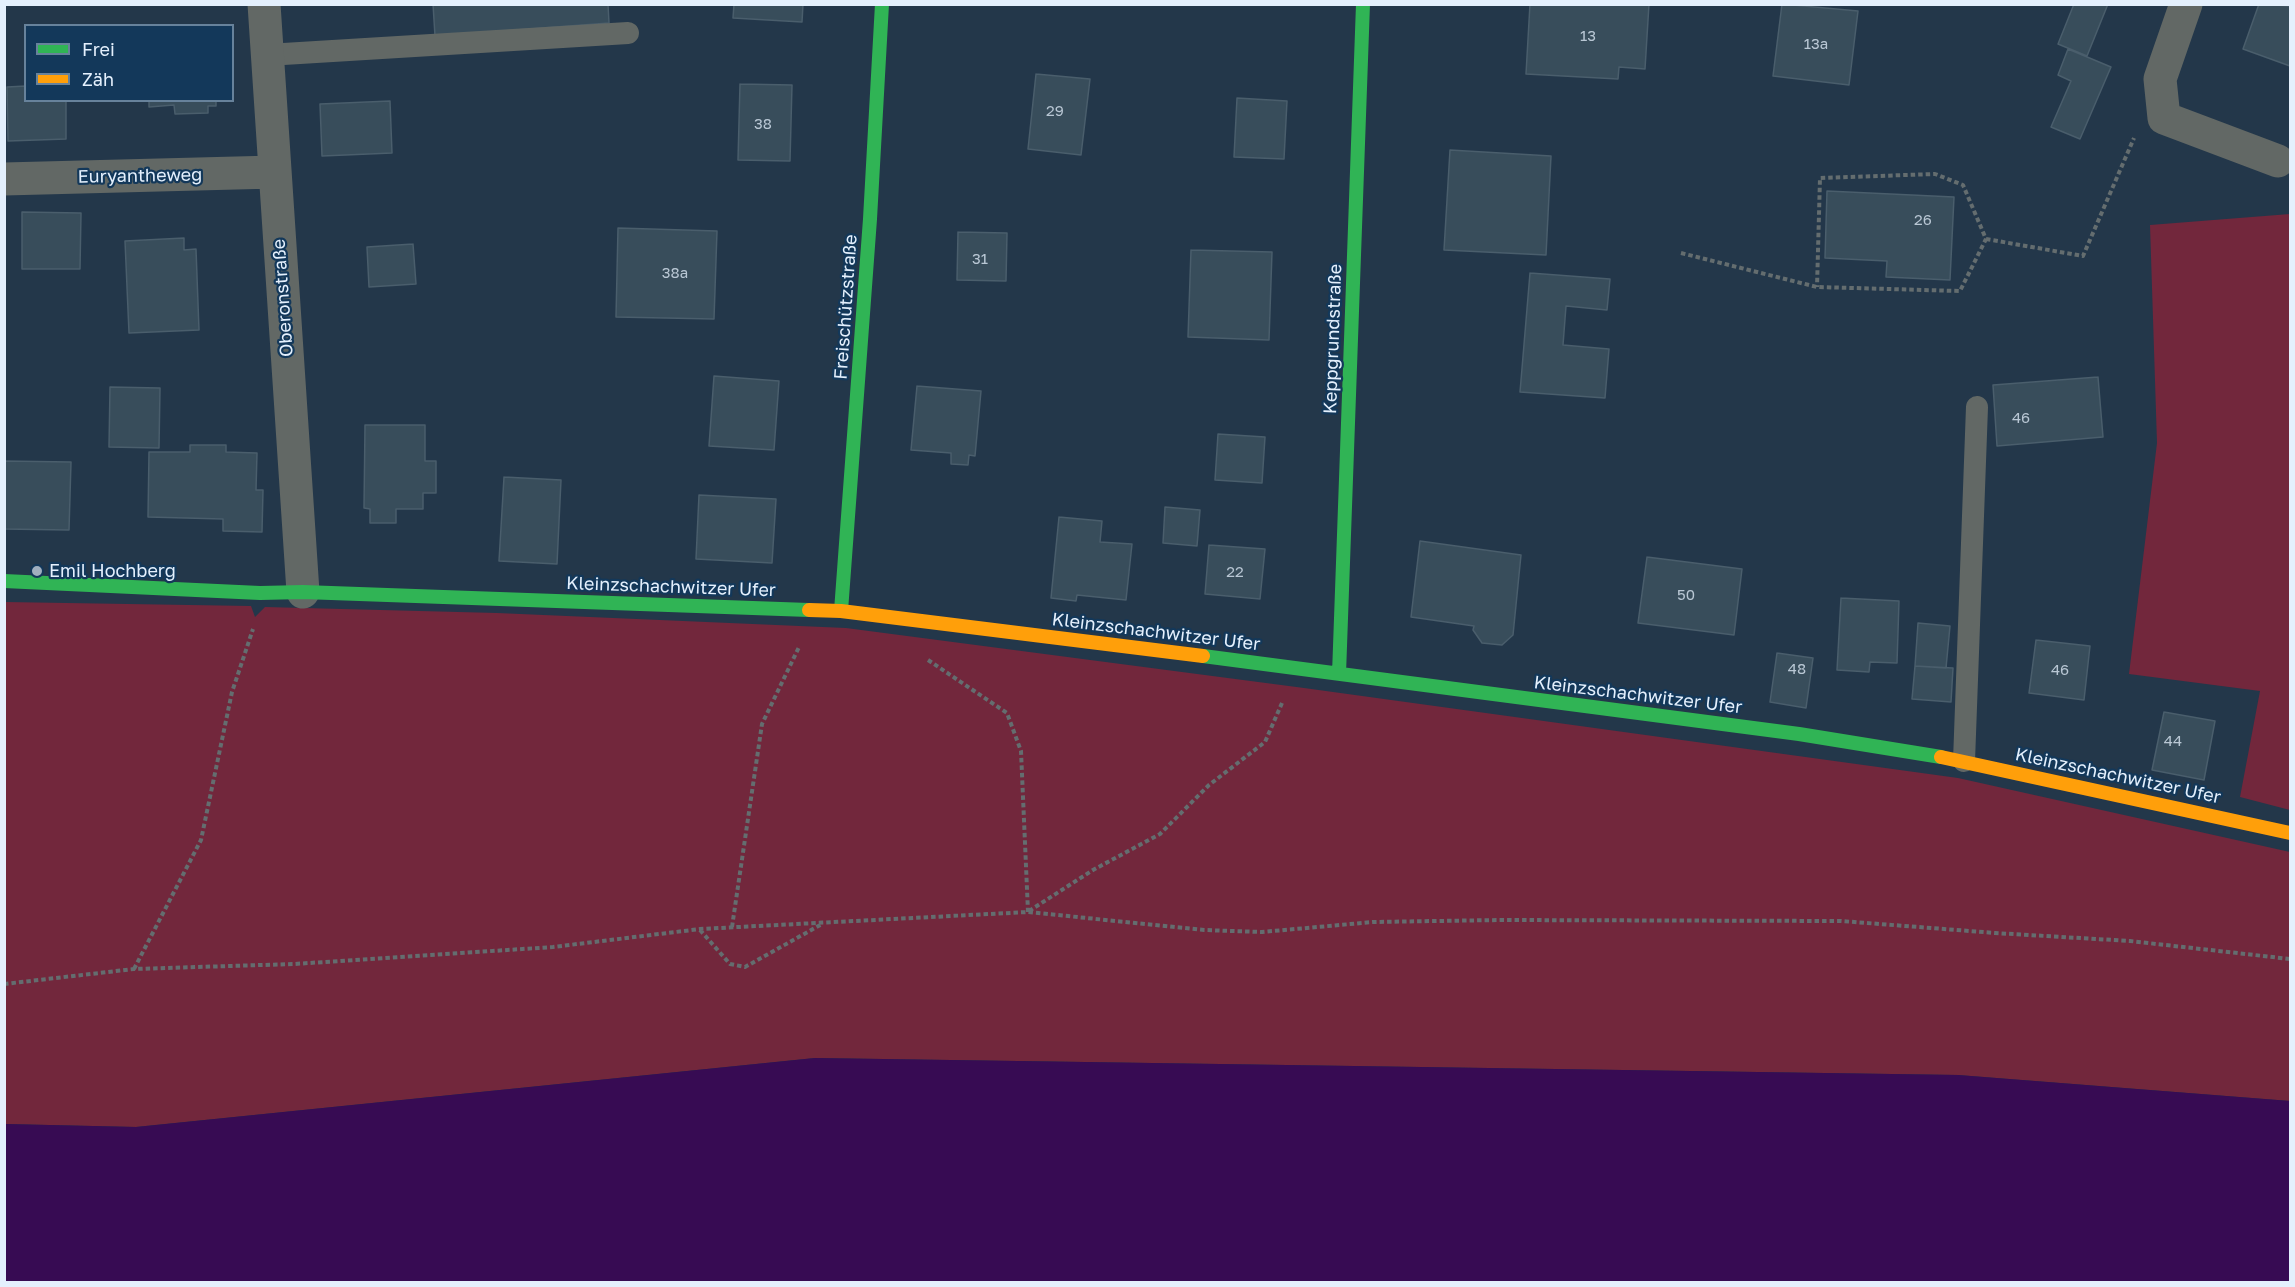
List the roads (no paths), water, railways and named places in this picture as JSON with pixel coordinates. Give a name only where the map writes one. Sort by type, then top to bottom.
[{"type":"street","name":"Oberonstraße","points":[[264,4],[303,592]]},
{"type":"street","name":"Freischützstraße","points":[[841,611],[870,231],[882,4]]},
{"type":"street","name":"Keppgrundstraße","points":[[1339,674],[1363,4]]},
{"type":"street","points":[[2186,4],[2160,79],[2164,118],[2278,161]]},
{"type":"street","name":"Euryantheweg","points":[[4,179],[274,172]]},
{"type":"street","name":"Kleinzschachwitzer Ufer","points":[[4,581],[260,593],[303,592],[841,611],[1099,642],[1788,733],[1964,761],[2290,833]]},
{"type":"lane","points":[[267,55],[628,33]]},
{"type":"lane","points":[[1964,761],[1977,407]]},
{"type":"place","name":"Emil Hochberg","points":[[37,571]]}]
